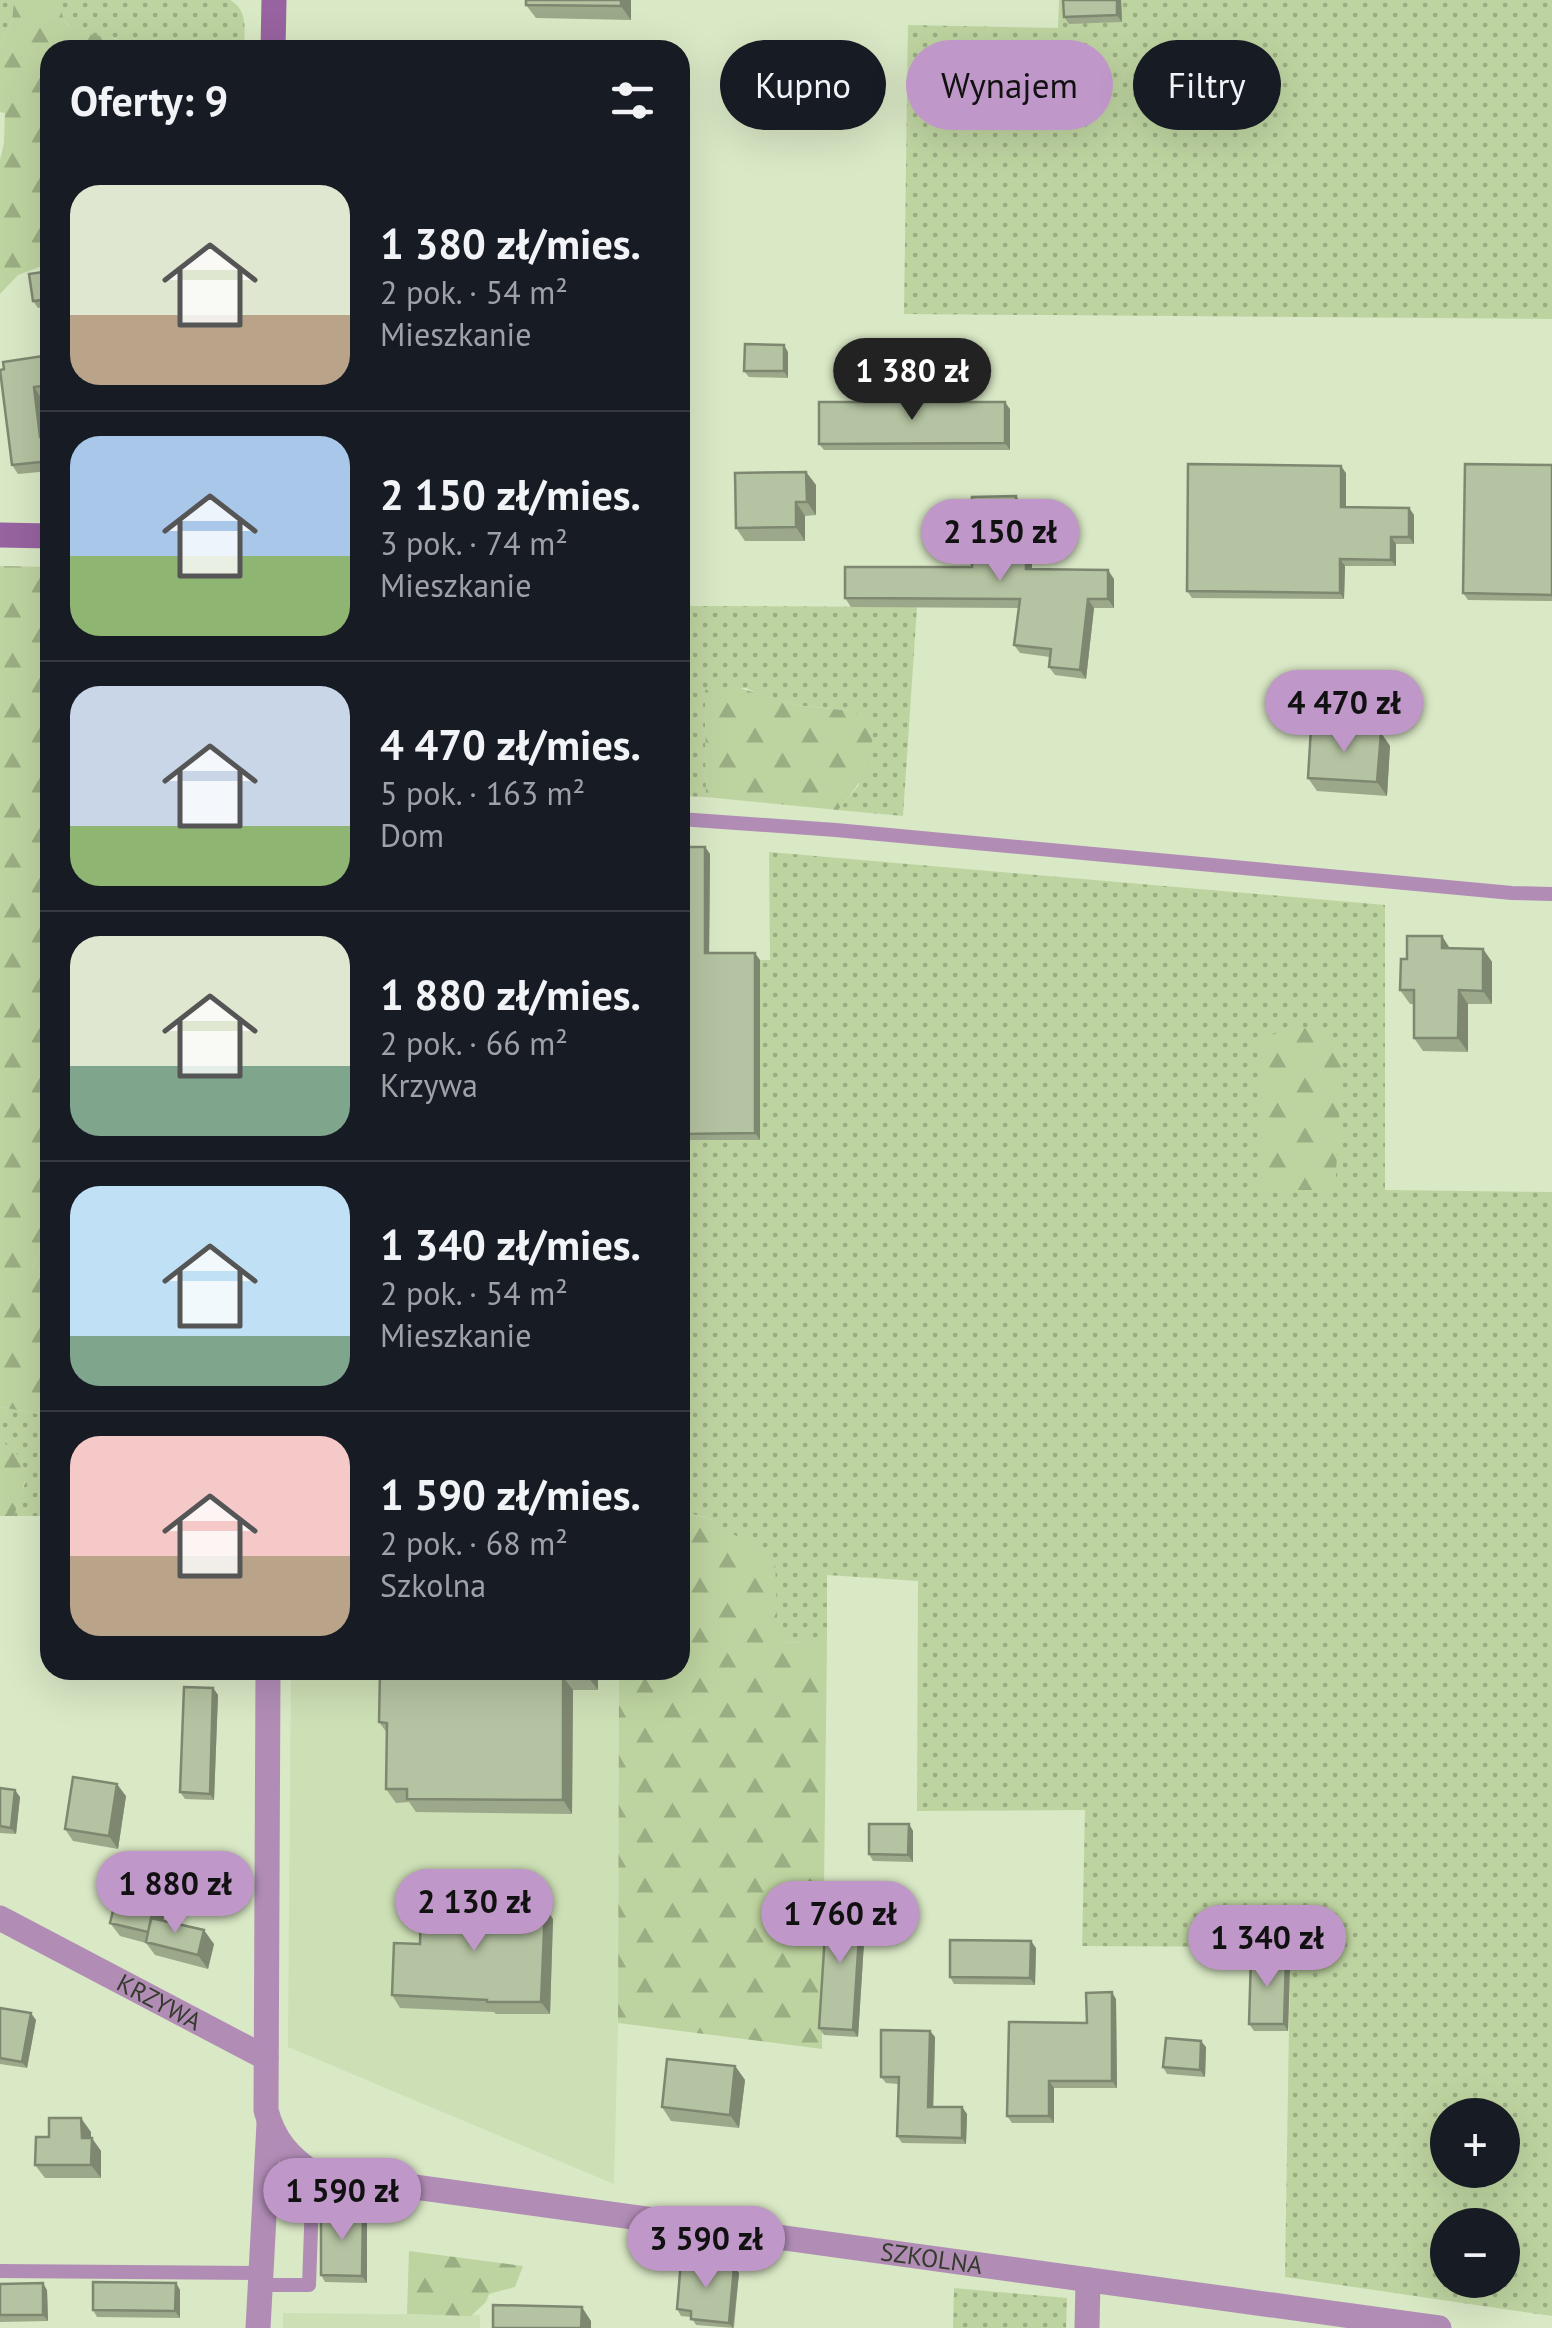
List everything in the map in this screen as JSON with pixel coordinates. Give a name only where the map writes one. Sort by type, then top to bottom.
[{"type":"street","points":[[273,40],[274,0]]},
{"type":"street","points":[[0,535],[40,536]]},
{"type":"street","points":[[258,2328],[269,2124],[265,2093],[268,1680]]},
{"type":"street","name":"KRZYWA","points":[[0,1918],[266,2058]]},
{"type":"street","points":[[269,2124],[289,2155],[313,2173]]},
{"type":"street","name":"SZKOLNA","points":[[313,2173],[1438,2328]]},
{"type":"street","points":[[1087,2328],[1088,2280]]},
{"type":"lane","points":[[690,820],[1552,894]]},
{"type":"lane","points":[[0,2271],[262,2279],[309,2285],[313,2173]]},
{"type":"shaded area","points":[[291,1680],[619,1680],[614,2184],[288,2047]]},
{"type":"shaded area","points":[[283,2313],[480,2315],[480,2328],[283,2328]]},
{"type":"green space","points":[[0,0],[14,0],[12,20],[0,46]]},
{"type":"green space","points":[[14,0],[60,0],[61,12],[70,27],[118,40],[40,40],[40,267],[18,275],[0,294],[0,160],[5,113],[0,112],[0,46],[12,20]]},
{"type":"green space","points":[[60,0],[230,0],[243,15],[244,40],[118,40],[74,31],[60,15]]},
{"type":"green space","points":[[1059,0],[1552,0],[1552,319],[904,314],[907,130],[1113,130],[1113,40],[908,40],[908,25],[1058,28]]},
{"type":"green space","points":[[0,566],[40,567],[40,1248],[33,1268],[40,1273],[40,1414],[0,1407]]},
{"type":"green space","points":[[690,606],[917,607],[903,816],[838,810],[859,785],[852,711],[795,705],[746,688],[705,691],[706,797],[690,796]]},
{"type":"green space","points":[[733,686],[795,705],[852,711],[867,720],[873,729],[868,764],[838,810],[706,797],[705,690]]},
{"type":"green space","points":[[769,852],[1385,905],[1385,1190],[1552,1192],[1552,2316],[1285,2277],[1289,1947],[1082,1946],[1085,1810],[917,1811],[918,1581],[827,1575],[827,1643],[778,1642],[711,1519],[690,1514],[690,1140],[760,1139],[760,960],[770,960]]},
{"type":"green space","points":[[1313,1027],[1335,1040],[1342,1068],[1335,1190],[1261,1190],[1261,1040],[1286,1029]]},
{"type":"green space","points":[[40,1248],[40,1274],[33,1269]]},
{"type":"green space","points":[[0,1407],[40,1414],[40,1516],[14,1516],[25,1483],[0,1440]]},
{"type":"green space","points":[[0,1440],[19,1457],[25,1474],[14,1516],[0,1516]]},
{"type":"green space","points":[[690,1514],[710,1519],[775,1561],[778,1642],[827,1643],[822,2049],[618,2023],[619,1680],[690,1680]]},
{"type":"green space","points":[[409,2251],[523,2266],[515,2287],[489,2294],[471,2316],[407,2314]]},
{"type":"green space","points":[[954,2288],[1067,2298],[1066,2328],[953,2328]]},
{"type":"building","points":[[526,0],[621,0],[621,6],[526,5]]},
{"type":"building","points":[[1063,0],[1117,0],[1117,15],[1064,17]]},
{"type":"building","points":[[40,272],[40,300],[33,301],[29,274]]},
{"type":"building","points":[[745,344],[784,345],[784,371],[744,371]]},
{"type":"building","points":[[40,356],[40,386],[34,387],[40,462],[12,465],[0,370],[4,369],[3,362]]},
{"type":"building","points":[[819,402],[1005,402],[1005,443],[819,444]]},
{"type":"building","points":[[1188,464],[1341,466],[1341,507],[1409,508],[1409,537],[1391,537],[1391,560],[1340,559],[1340,593],[1187,591]]},
{"type":"building","points":[[1465,464],[1552,465],[1552,595],[1463,593]]},
{"type":"building","points":[[806,472],[807,502],[796,502],[796,527],[736,528],[735,473]]},
{"type":"building","points":[[1016,496],[1016,551],[1026,551],[1026,569],[1108,570],[1108,599],[1088,599],[1080,670],[1049,667],[1051,649],[1014,645],[1020,599],[845,598],[845,567],[972,567],[972,497]]},
{"type":"building","points":[[1311,728],[1381,733],[1377,782],[1308,778]]},
{"type":"building","points":[[690,847],[705,847],[705,953],[755,953],[755,1133],[690,1134]]},
{"type":"building","points":[[1407,936],[1442,936],[1442,948],[1483,949],[1483,991],[1459,990],[1458,1038],[1414,1038],[1414,990],[1400,990]]},
{"type":"building","points":[[380,1680],[563,1680],[563,1800],[407,1799],[407,1789],[386,1789],[387,1723],[379,1722]]},
{"type":"building","points":[[184,1687],[213,1688],[210,1794],[180,1792]]},
{"type":"building","points":[[73,1777],[117,1784],[109,1836],[65,1829]]},
{"type":"building","points":[[0,1788],[15,1790],[11,1828],[0,1826]]},
{"type":"building","points":[[869,1824],[909,1824],[908,1855],[869,1854]]},
{"type":"building","points":[[119,1886],[157,1895],[148,1932],[110,1923]]},
{"type":"building","points":[[449,1896],[478,1897],[478,1904],[545,1907],[541,2002],[392,1995],[394,1943],[420,1944],[421,1908],[449,1909]]},
{"type":"building","points":[[827,1903],[861,1905],[853,2030],[819,2028]]},
{"type":"building","points":[[151,1918],[204,1930],[198,1955],[146,1942]]},
{"type":"building","points":[[950,1940],[1031,1941],[1030,1978],[950,1977]]},
{"type":"building","points":[[1251,1956],[1286,1957],[1284,2024],[1249,2024]]},
{"type":"building","points":[[1112,1992],[1112,2081],[1049,2081],[1049,2116],[1007,2116],[1009,2022],[1087,2023],[1086,1993]]},
{"type":"building","points":[[0,2008],[31,2013],[22,2062],[0,2058]]},
{"type":"building","points":[[881,2030],[930,2031],[928,2107],[962,2107],[962,2138],[897,2136],[899,2077],[881,2077]]},
{"type":"building","points":[[1166,2038],[1201,2041],[1200,2070],[1163,2067]]},
{"type":"building","points":[[667,2059],[735,2066],[730,2115],[662,2107]]},
{"type":"building","points":[[49,2118],[81,2118],[82,2138],[92,2138],[91,2165],[35,2165],[36,2137],[49,2137]]},
{"type":"building","points":[[321,2211],[363,2212],[362,2276],[321,2275]]},
{"type":"building","points":[[681,2261],[734,2267],[729,2323],[691,2319],[691,2311],[677,2309]]},
{"type":"building","points":[[93,2282],[176,2283],[175,2311],[93,2310]]},
{"type":"building","points":[[43,2283],[43,2315],[0,2315],[0,2284]]},
{"type":"building","points":[[493,2305],[582,2307],[581,2328],[493,2328]]}]
